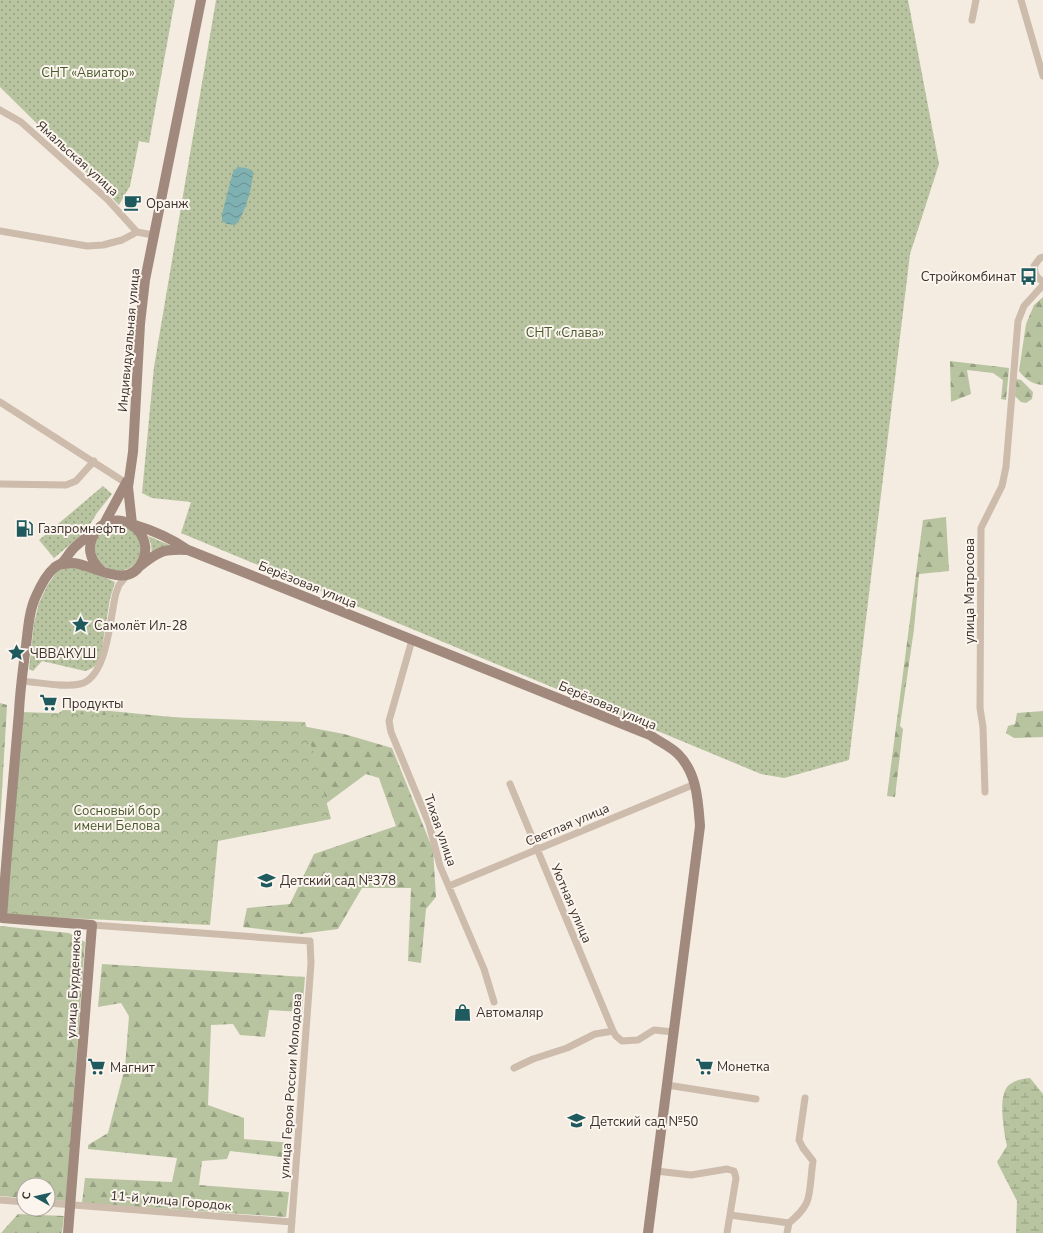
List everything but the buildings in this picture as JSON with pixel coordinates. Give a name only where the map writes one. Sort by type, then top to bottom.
[{"type":"main road","name":"Индивидуальная улица","points":[[132,524],[128,488],[132,452],[140,324],[145,280],[201,0]]},
{"type":"main road","name":"Индивидуальная улица","points":[[101,527],[126,483],[130,472]]},
{"type":"main road","points":[[22,681],[29,618],[36,596],[54,568],[61,564],[84,538],[101,527],[118,520],[132,524],[138,529],[145,544],[144,556],[138,567],[128,574],[119,576],[110,575],[102,571],[74,563],[61,564]]},
{"type":"main road","name":"Берёзовая улица","points":[[132,524],[175,541],[188,550],[650,735],[677,753],[688,767],[695,784],[698,797],[700,826],[648,1233]]},
{"type":"main road","points":[[101,527],[93,536],[90,544],[90,552],[96,566],[102,571]]},
{"type":"main road","name":"Берёзовая улица","points":[[138,567],[164,550],[188,550]]},
{"type":"main road","name":"улица Бурденюка","points":[[22,681],[2,918],[92,925],[68,1233]]},
{"type":"street","points":[[972,20],[976,0]]},
{"type":"street","points":[[1022,0],[1043,76]]},
{"type":"street","name":"Ямальская улица","points":[[0,110],[27,127],[108,200],[137,232]]},
{"type":"street","points":[[0,231],[87,246],[103,245],[122,240],[137,232],[153,235]]},
{"type":"street","points":[[1043,257],[1040,258],[1034,266],[1035,275],[1039,280],[1043,281]]},
{"type":"street","name":"улица Матросова","points":[[985,792],[984,727],[980,708],[981,528],[1002,486],[1006,467],[1018,321],[1024,306],[1043,285]]},
{"type":"street","points":[[0,402],[94,461],[126,483]]},
{"type":"street","points":[[0,484],[66,485],[76,481],[94,461]]},
{"type":"street","points":[[22,681],[61,685],[81,684],[91,679],[101,663],[106,648],[116,593],[128,574]]},
{"type":"street","name":"Тихая улица","points":[[412,640],[389,721],[391,732],[429,824],[440,866],[484,969],[494,1002]]},
{"type":"street","name":"Уютная улица","points":[[510,784],[536,850],[613,1031]]},
{"type":"street","name":"Светлая улица","points":[[449,886],[695,784]]},
{"type":"street","name":"улица Героя России Молодова","points":[[92,925],[310,941],[311,963],[291,1233]]},
{"type":"street","points":[[514,1068],[533,1059],[567,1048],[594,1034],[613,1031],[622,1041],[638,1040],[654,1030],[674,1032]]},
{"type":"street","points":[[667,1085],[756,1099]]},
{"type":"street","points":[[787,1233],[788,1223],[798,1215],[807,1202],[813,1161],[799,1140],[805,1098]]},
{"type":"street","points":[[656,1171],[691,1175],[727,1169],[734,1171],[736,1178],[727,1233]]},
{"type":"street","points":[[0,1200],[16,1201]]},
{"type":"street","name":"11-й улица Городок","points":[[56,1203],[292,1222]]},
{"type":"street","points":[[730,1215],[788,1223]]},
{"type":"green space","name":"СНТ «Авиатор»","points":[[0,0],[175,0],[149,143],[139,141],[130,186],[119,205],[0,87]]},
{"type":"green space","name":"СНТ «Слава»","points":[[216,0],[908,0],[939,164],[910,254],[849,760],[784,778],[761,774],[181,533],[191,502],[152,498],[142,493],[154,367]]},
{"type":"green space","points":[[1043,297],[1043,385],[1030,381],[1019,371],[1026,324],[1034,305]]},
{"type":"green space","points":[[950,361],[1009,368],[1006,400],[1001,399],[1003,380],[993,373],[967,370],[971,394],[951,402]]},
{"type":"green space","points":[[1016,379],[1021,380],[1033,392],[1032,399],[1026,403],[1021,402],[1015,396]]},
{"type":"green space","points":[[103,486],[112,494],[97,513],[86,531],[54,558],[39,540]]},
{"type":"green space","points":[[946,517],[949,571],[919,574],[914,629],[900,726],[903,729],[895,797],[887,796],[923,520]]},
{"type":"green space","points":[[118,525],[131,529],[137,535],[141,548],[137,561],[131,567],[118,571],[105,567],[99,561],[95,548],[99,535],[105,529]]},
{"type":"green space","points":[[148,536],[172,546],[152,554]]},
{"type":"green space","points":[[69,566],[83,568],[115,582],[110,599],[100,660],[94,667],[85,671],[42,661],[33,671],[29,669],[34,623],[39,603],[47,586],[58,570]]},
{"type":"green space","points":[[0,703],[7,705],[0,825]]},
{"type":"green space","points":[[63,710],[110,711],[223,722],[297,725],[344,734],[392,748],[433,850],[436,897],[426,909],[421,963],[408,961],[411,888],[362,888],[338,929],[300,934],[243,927],[247,908],[290,904],[314,854],[396,826],[379,778],[366,774],[297,825],[46,722]]},
{"type":"green space","points":[[1043,711],[1043,737],[1014,738],[1006,733],[1008,726],[1015,724],[1017,713]]},
{"type":"green space","name":"Сосновый бор имени Белова","points":[[21,712],[305,722],[331,819],[218,841],[210,925],[6,915]]},
{"type":"green space","points":[[0,926],[69,933],[85,942],[66,1201],[56,1200],[56,1177],[16,1177],[16,1197],[0,1196]]},
{"type":"green space","points":[[102,964],[305,977],[302,1012],[269,1010],[265,1037],[240,1035],[233,1024],[211,1025],[208,1105],[244,1118],[244,1139],[292,1143],[290,1158],[230,1151],[227,1159],[202,1161],[199,1185],[289,1192],[286,1217],[82,1203],[85,1178],[172,1182],[177,1158],[88,1149],[88,1145],[108,1133],[125,1067],[129,1016],[121,1003],[98,1007]]},
{"type":"green space","points":[[1030,1078],[1043,1094],[1043,1233],[1016,1233],[1017,1201],[997,1162],[1007,1146],[1004,1132],[1002,1105],[1005,1090],[1009,1085],[1021,1079]]},
{"type":"green space","points":[[16,1216],[64,1216],[62,1233],[1,1233]]},
{"type":"water","points":[[238,167],[253,171],[252,184],[248,200],[239,221],[235,225],[227,224],[222,221],[222,214],[233,172]]},
{"type":"place","name":"Оранж","points":[[133,203]]},
{"type":"place","name":"Стройкомбинат","points":[[1029,276]]},
{"type":"place","name":"Газпромнефть","points":[[25,528]]},
{"type":"place","name":"Самолёт Ил-28","points":[[81,625]]},
{"type":"place","name":"ЧВВАКУШ","points":[[17,653]]},
{"type":"place","name":"Продукты","points":[[49,703]]},
{"type":"place","name":"Детский сад №378","points":[[267,880]]},
{"type":"place","name":"Автомаляр","points":[[463,1012]]},
{"type":"place","name":"Монетка","points":[[704,1066]]},
{"type":"place","name":"Магнит","points":[[97,1067]]},
{"type":"place","name":"Детский сад №50","points":[[577,1121]]}]
